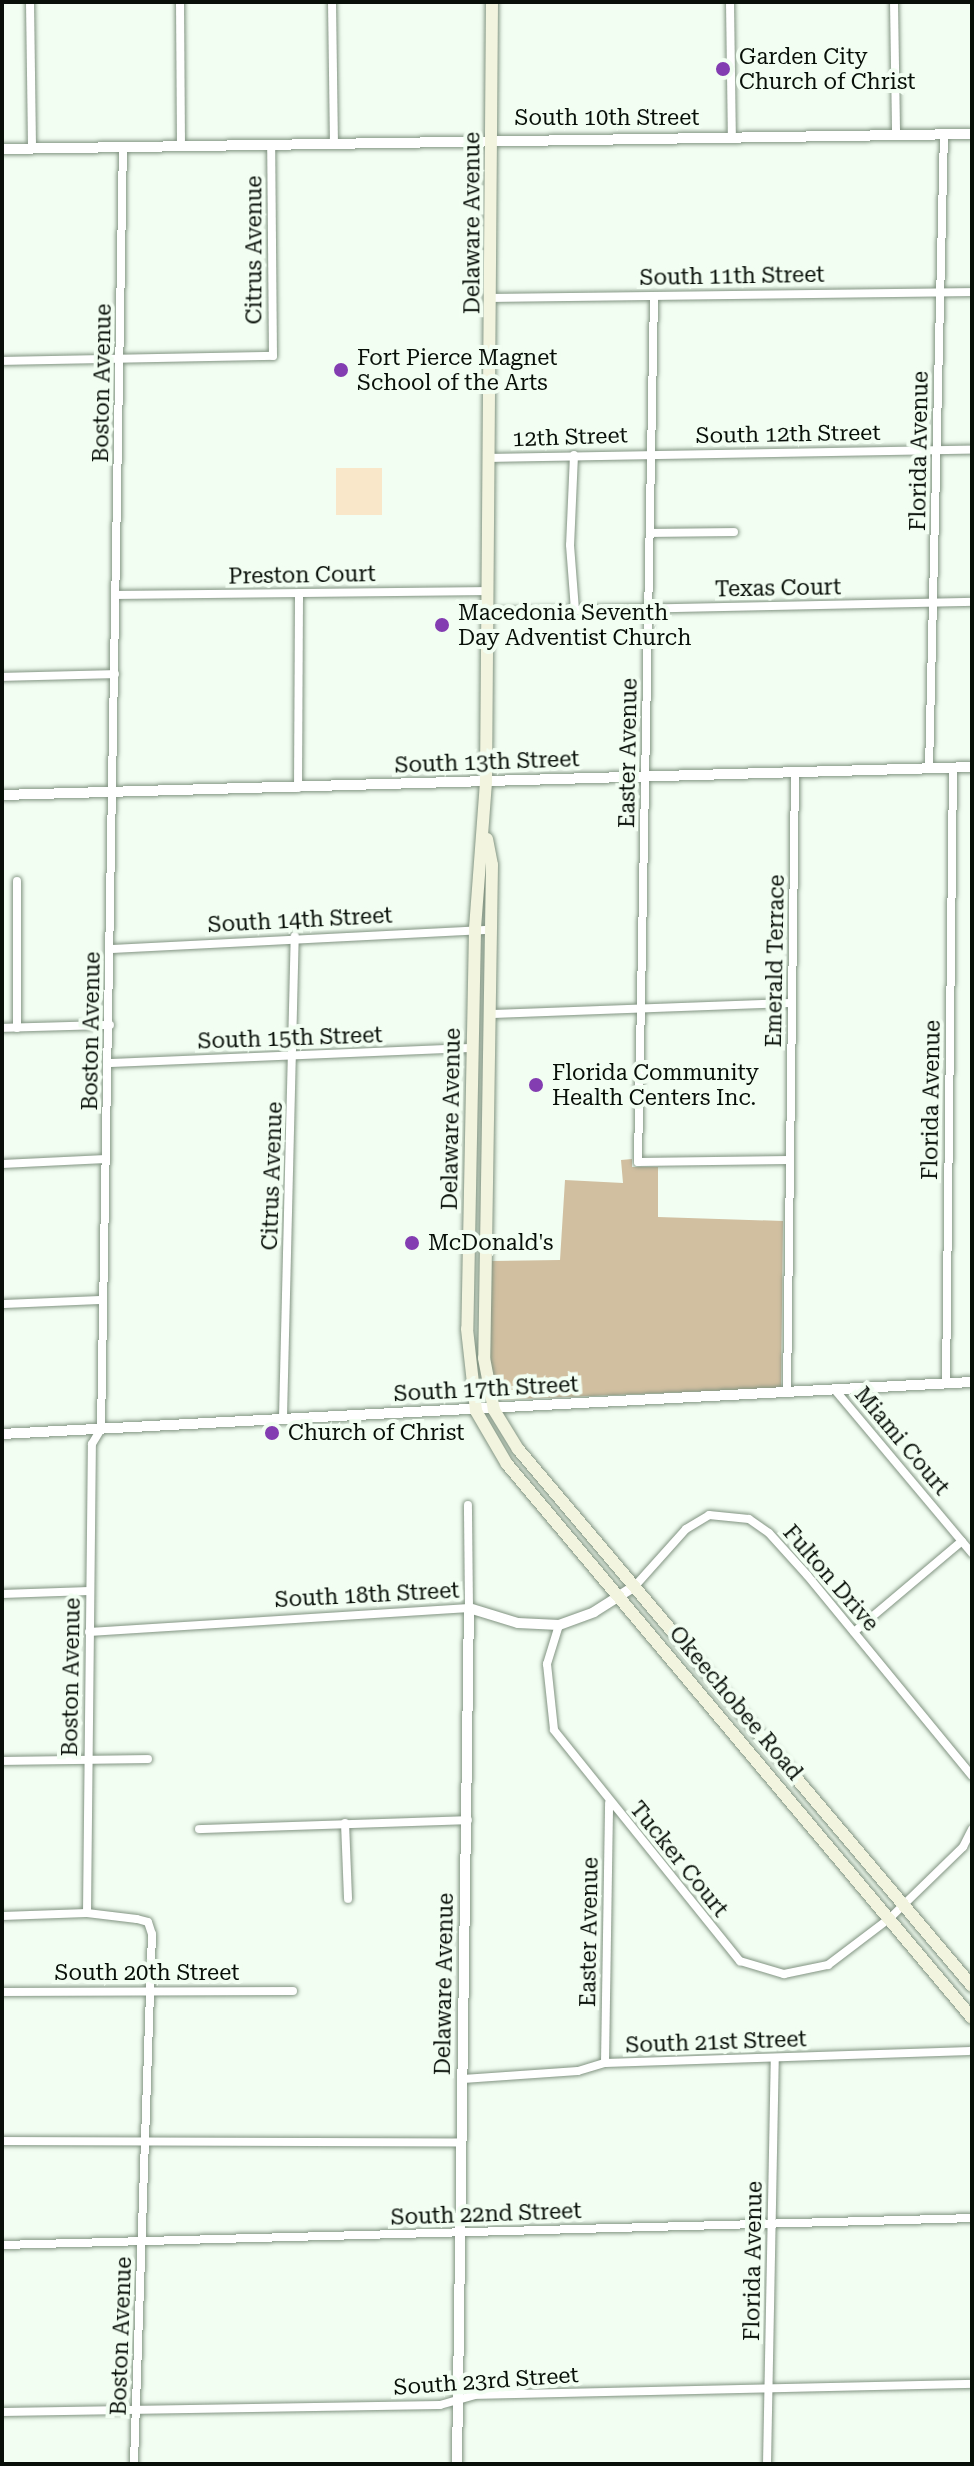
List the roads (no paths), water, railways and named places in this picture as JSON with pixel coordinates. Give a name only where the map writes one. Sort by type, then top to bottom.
[{"type":"main road","name":"Delaware Avenue","points":[[476,1411],[467,1360],[475,930],[485,828],[486,782],[492,2]]},
{"type":"main road","name":"Delaware Avenue","points":[[485,828],[492,865],[484,1358],[494,1410]]},
{"type":"main road","name":"Okeechobee Road","points":[[494,1410],[518,1449],[972,1986]]},
{"type":"main road","name":"Okeechobee Road","points":[[476,1411],[507,1464],[972,2018]]},
{"type":"street","points":[[30,2],[32,148]]},
{"type":"street","points":[[180,2],[181,146]]},
{"type":"street","points":[[332,2],[334,142]]},
{"type":"street","points":[[730,2],[732,137]]},
{"type":"street","points":[[894,2],[896,135]]},
{"type":"street","name":"Florida Avenue","points":[[929,769],[944,134]]},
{"type":"street","name":"South 10th Street","points":[[2,149],[492,139],[972,134]]},
{"type":"street","name":"Citrus Avenue","points":[[120,359],[273,356],[271,144]]},
{"type":"street","name":"Boston Avenue","points":[[123,147],[110,1025],[101,1429],[92,1444],[87,1913],[148,1922],[148,2139],[134,2464]]},
{"type":"street","name":"South 11th Street","points":[[492,298],[972,292]]},
{"type":"street","name":"Easter Avenue","points":[[654,296],[638,1162],[789,1160]]},
{"type":"street","points":[[2,361],[120,359]]},
{"type":"street","name":"South 12th Street","points":[[652,453],[972,450]]},
{"type":"street","name":"12th Street","points":[[490,458],[652,453]]},
{"type":"street","points":[[574,455],[570,545],[575,610]]},
{"type":"street","points":[[650,533],[734,532]]},
{"type":"street","name":"Preston Court","points":[[117,595],[488,591]]},
{"type":"street","points":[[298,788],[299,593]]},
{"type":"street","name":"Texas Court","points":[[488,612],[972,602]]},
{"type":"street","points":[[2,677],[115,674]]},
{"type":"street","name":"South 13th Street","points":[[2,795],[486,782],[646,774],[972,767]]},
{"type":"street","name":"Florida Avenue","points":[[946,1384],[953,768]]},
{"type":"street","name":"Emerald Terrace","points":[[787,1393],[795,771]]},
{"type":"street","points":[[17,881],[17,1028]]},
{"type":"street","name":"South 14th Street","points":[[111,949],[295,936],[491,930]]},
{"type":"street","name":"Citrus Avenue","points":[[283,1417],[295,936]]},
{"type":"street","points":[[490,1014],[792,1003]]},
{"type":"street","points":[[2,1028],[110,1025]]},
{"type":"street","name":"South 15th Street","points":[[109,1063],[472,1048]]},
{"type":"street","points":[[2,1164],[106,1159]]},
{"type":"street","points":[[2,1304],[102,1300]]},
{"type":"street","name":"South 17th Street","points":[[2,1434],[283,1417],[476,1411],[972,1382]]},
{"type":"street","name":"Miami Court","points":[[835,1390],[972,1553]]},
{"type":"street","name":"Delaware Avenue","points":[[457,2464],[468,1820],[468,1505]]},
{"type":"street","name":"Fulton Drive","points":[[635,1586],[686,1529],[709,1515],[728,1514],[769,1533],[972,1776]]},
{"type":"street","points":[[854,1632],[962,1541]]},
{"type":"street","name":"South 18th Street","points":[[89,1632],[469,1608],[518,1623],[559,1625],[621,1597],[635,1586]]},
{"type":"street","points":[[2,1594],[89,1591]]},
{"type":"street","name":"Tucker Court","points":[[559,1625],[547,1664],[554,1730],[740,1961],[784,1974],[828,1965],[890,1918]]},
{"type":"street","points":[[2,1761],[148,1759]]},
{"type":"street","name":"Easter Avenue","points":[[605,2063],[609,1802]]},
{"type":"street","points":[[199,1829],[468,1820]]},
{"type":"street","points":[[345,1823],[348,1899]]},
{"type":"street","points":[[890,1918],[963,1847],[972,1829]]},
{"type":"street","points":[[2,1916],[87,1913]]},
{"type":"street","name":"South 20th Street","points":[[2,1992],[150,1989],[293,1991]]},
{"type":"street","name":"South 21st Street","points":[[463,2079],[578,2071],[605,2063],[972,2051]]},
{"type":"street","name":"Florida Avenue","points":[[767,2464],[775,2058]]},
{"type":"street","points":[[2,2141],[148,2139],[462,2143]]},
{"type":"street","name":"South 22nd Street","points":[[2,2245],[972,2218]]},
{"type":"street","name":"South 23rd Street","points":[[2,2412],[440,2405],[458,2398],[972,2384]]},
{"type":"place","name":"Garden City Church of Christ","points":[[723,69]]},
{"type":"place","name":"Fort Pierce Magnet School of the Arts","points":[[341,370]]},
{"type":"place","name":"Macedonia Seventh Day Adventist Church","points":[[442,625]]},
{"type":"place","name":"Florida Community Health Centers Inc.","points":[[536,1085]]},
{"type":"place","name":"McDonald's","points":[[412,1243]]},
{"type":"place","name":"Church of Christ","points":[[272,1433]]}]
